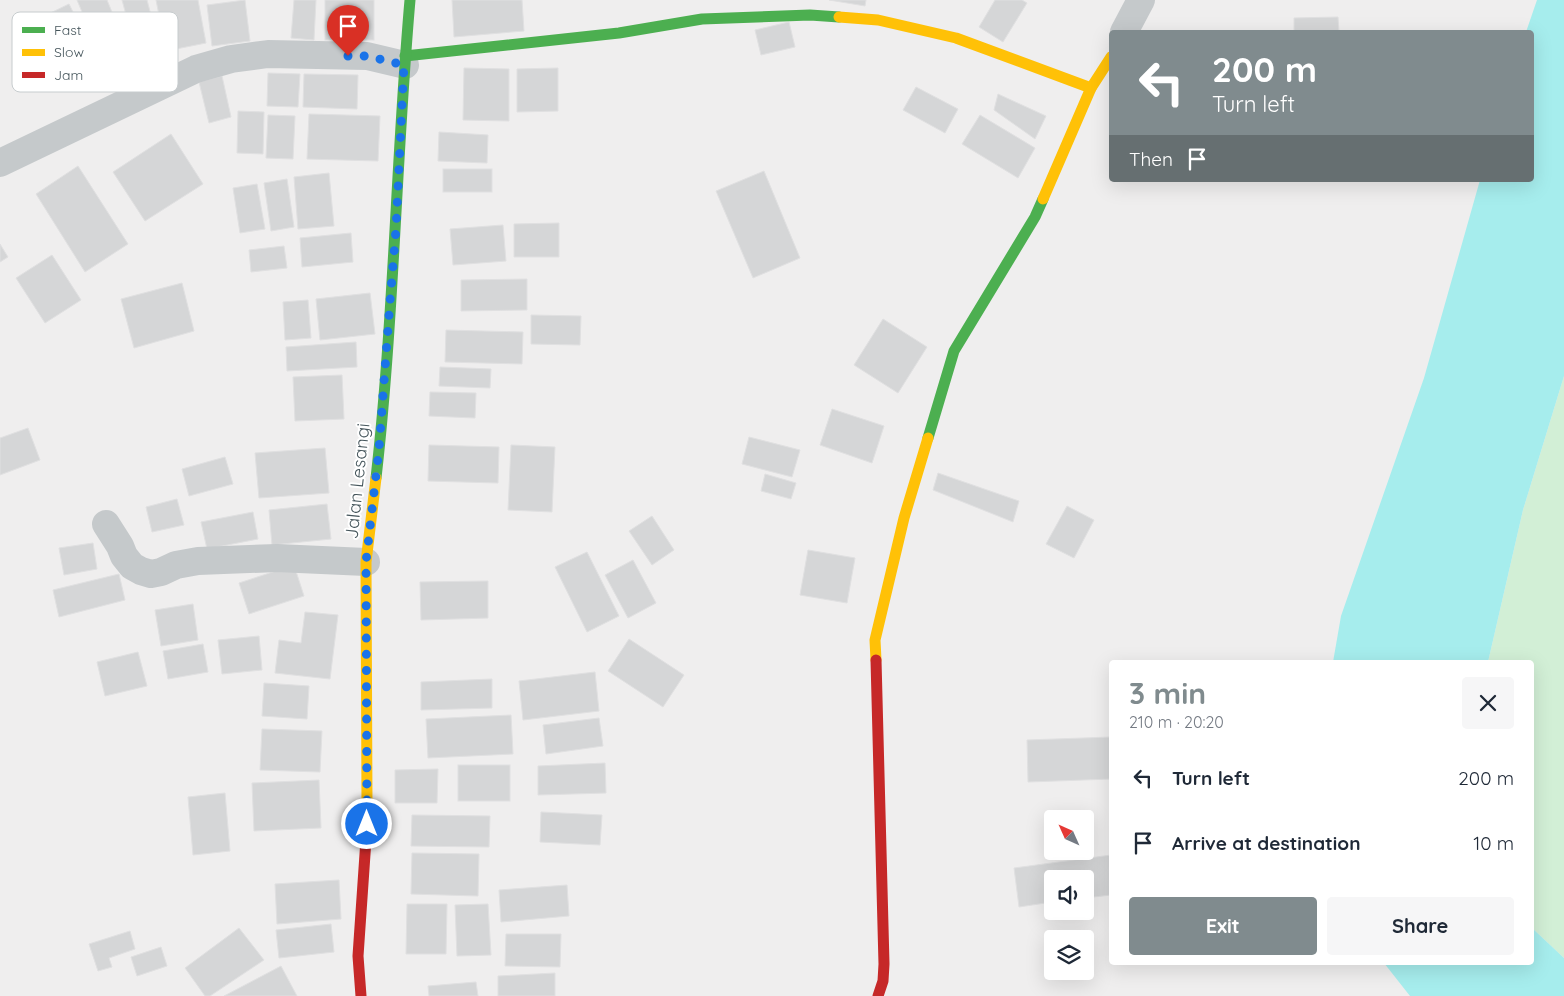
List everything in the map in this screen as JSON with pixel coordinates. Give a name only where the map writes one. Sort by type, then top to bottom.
[{"type":"street","name":"Jalan Lesangi","points":[[361,996],[358,956],[367,824],[366,562],[379,449],[396,229],[410,0]]},
{"type":"street","points":[[1125,30],[1141,0]]},
{"type":"street","points":[[178,78],[196,69],[231,58],[268,54],[367,56],[405,61],[619,33],[702,19],[810,15],[878,20],[956,38],[1092,88]]},
{"type":"street","points":[[878,996],[884,981],[884,964],[875,640],[899,536],[954,352],[1035,217],[1092,88],[1109,60]]},
{"type":"street","points":[[0,163],[148,92]]},
{"type":"street","points":[[106,524],[124,556],[132,566],[151,574],[161,572],[176,565],[198,561],[277,558],[366,562]]},
{"type":"green space","points":[[1564,376],[1564,958],[1534,930],[1534,660],[1488,660],[1523,510]]},
{"type":"water","points":[[1537,0],[1564,0],[1564,376],[1523,510],[1488,660],[1333,660],[1341,616],[1424,378],[1479,182],[1534,182],[1534,30],[1527,30]]},
{"type":"water","points":[[1534,930],[1564,958],[1564,996],[1410,996],[1386,965],[1534,965]]},
{"type":"building","points":[[77,0],[107,0],[112,12],[82,12]]},
{"type":"building","points":[[122,0],[147,0],[150,12],[125,12]]},
{"type":"building","points":[[156,0],[198,0],[206,43],[178,49],[178,12],[158,12]]},
{"type":"building","points":[[245,0],[250,41],[212,46],[207,5]]},
{"type":"building","points":[[294,0],[316,0],[314,40],[291,38]]},
{"type":"building","points":[[325,0],[374,0],[374,40],[325,40]]},
{"type":"building","points":[[452,0],[522,0],[524,31],[454,37]]},
{"type":"building","points":[[829,0],[866,0],[865,6]]},
{"type":"building","points":[[995,0],[1022,0],[1027,3],[1003,42],[979,27]]},
{"type":"building","points":[[69,4],[73,12],[52,12]]},
{"type":"building","points":[[1338,17],[1339,30],[1294,30],[1294,18]]},
{"type":"building","points":[[789,22],[795,47],[761,55],[755,30]]},
{"type":"building","points":[[464,68],[509,69],[509,121],[463,120]]},
{"type":"building","points":[[558,68],[558,111],[517,112],[517,69]]},
{"type":"building","points":[[268,73],[300,74],[298,107],[267,106]]},
{"type":"building","points":[[304,74],[358,75],[357,109],[303,107]]},
{"type":"building","points":[[222,76],[231,117],[209,123],[199,82]]},
{"type":"building","points":[[916,87],[958,109],[945,133],[903,110]]},
{"type":"building","points":[[998,94],[1046,116],[1035,139],[994,110]]},
{"type":"building","points":[[238,111],[264,112],[263,154],[237,153]]},
{"type":"building","points":[[309,114],[380,116],[378,161],[307,159]]},
{"type":"building","points":[[268,115],[295,116],[293,159],[266,158]]},
{"type":"building","points":[[980,115],[1035,148],[1018,178],[962,144]]},
{"type":"building","points":[[439,132],[488,135],[487,163],[438,161]]},
{"type":"building","points":[[171,134],[203,184],[145,221],[113,172]]},
{"type":"building","points":[[78,166],[128,244],[85,272],[36,194]]},
{"type":"building","points":[[443,169],[492,169],[492,192],[443,192]]},
{"type":"building","points":[[764,171],[800,258],[753,278],[716,191]]},
{"type":"building","points":[[329,173],[334,226],[298,229],[294,177]]},
{"type":"building","points":[[287,179],[294,227],[271,231],[264,183]]},
{"type":"building","points":[[257,184],[265,229],[240,233],[233,188]]},
{"type":"building","points":[[559,223],[559,257],[514,257],[514,224]]},
{"type":"building","points":[[503,225],[506,261],[453,265],[450,229]]},
{"type":"building","points":[[351,233],[353,262],[302,267],[300,238]]},
{"type":"building","points":[[0,244],[8,257],[0,262]]},
{"type":"building","points":[[284,246],[287,268],[251,272],[249,250]]},
{"type":"building","points":[[52,255],[81,300],[45,323],[16,278]]},
{"type":"building","points":[[527,279],[527,310],[461,311],[461,280]]},
{"type":"building","points":[[182,283],[194,331],[134,348],[121,299]]},
{"type":"building","points":[[370,293],[375,334],[320,340],[316,299]]},
{"type":"building","points":[[308,300],[311,338],[285,340],[283,302]]},
{"type":"building","points":[[531,315],[581,316],[580,345],[531,344]]},
{"type":"building","points":[[883,319],[927,347],[898,393],[854,365]]},
{"type":"building","points":[[446,330],[523,332],[522,364],[445,362]]},
{"type":"building","points":[[356,342],[357,367],[287,371],[286,347]]},
{"type":"building","points":[[440,367],[491,369],[490,388],[439,386]]},
{"type":"building","points":[[342,375],[344,419],[295,421],[293,377]]},
{"type":"building","points":[[430,392],[476,393],[475,418],[429,416]]},
{"type":"building","points":[[832,409],[884,426],[872,463],[820,445]]},
{"type":"building","points":[[28,428],[40,460],[0,475],[0,438]]},
{"type":"building","points":[[749,437],[800,450],[792,477],[742,464]]},
{"type":"building","points":[[429,445],[499,447],[498,483],[428,481]]},
{"type":"building","points":[[511,445],[555,447],[552,512],[508,510]]},
{"type":"building","points":[[325,448],[329,493],[259,498],[255,453]]},
{"type":"building","points":[[225,457],[233,484],[189,496],[182,469]]},
{"type":"building","points":[[938,473],[1019,501],[1013,522],[933,490]]},
{"type":"building","points":[[765,474],[796,483],[791,499],[761,491]]},
{"type":"building","points":[[177,499],[184,525],[152,532],[146,507]]},
{"type":"building","points":[[327,504],[331,539],[272,545],[269,510]]},
{"type":"building","points":[[1067,506],[1094,520],[1074,558],[1046,544]]},
{"type":"building","points":[[253,512],[258,539],[207,549],[201,522]]},
{"type":"building","points":[[652,516],[674,550],[652,565],[629,531]]},
{"type":"building","points":[[93,543],[97,569],[64,575],[59,548]]},
{"type":"building","points":[[808,550],[855,558],[847,603],[800,595]]},
{"type":"building","points":[[587,552],[619,616],[587,632],[555,567]]},
{"type":"building","points":[[633,560],[656,603],[628,618],[605,575]]},
{"type":"building","points":[[294,565],[304,596],[249,614],[239,583]]},
{"type":"building","points":[[119,574],[125,600],[59,617],[53,590]]},
{"type":"building","points":[[488,581],[488,618],[421,620],[420,582]]},
{"type":"building","points":[[193,604],[198,640],[161,646],[155,610]]},
{"type":"building","points":[[305,612],[338,615],[330,679],[275,673],[279,640],[301,643]]},
{"type":"building","points":[[259,636],[262,670],[222,674],[218,640]]},
{"type":"building","points":[[629,639],[684,675],[663,707],[608,671]]},
{"type":"building","points":[[203,644],[208,672],[168,679],[163,651]]},
{"type":"building","points":[[138,652],[147,686],[105,696],[97,662]]},
{"type":"building","points":[[595,672],[599,711],[523,720],[519,681]]},
{"type":"building","points":[[492,679],[492,708],[421,710],[421,682]]},
{"type":"building","points":[[264,683],[309,686],[307,719],[262,716]]},
{"type":"building","points":[[511,715],[513,754],[428,758],[426,719]]},
{"type":"building","points":[[599,718],[603,746],[546,754],[543,725]]},
{"type":"building","points":[[262,729],[322,731],[320,772],[260,770]]},
{"type":"building","points":[[1109,737],[1109,779],[1028,782],[1027,740]]},
{"type":"building","points":[[605,763],[606,793],[538,795],[538,766]]},
{"type":"building","points":[[458,765],[510,765],[510,801],[458,801]]},
{"type":"building","points":[[438,769],[437,803],[395,803],[395,770]]},
{"type":"building","points":[[319,780],[321,828],[254,831],[252,783]]},
{"type":"building","points":[[225,793],[230,851],[193,855],[188,797]]},
{"type":"building","points":[[541,812],[602,815],[600,845],[540,842]]},
{"type":"building","points":[[412,815],[490,816],[489,847],[411,846]]},
{"type":"building","points":[[412,853],[479,854],[478,896],[411,894]]},
{"type":"building","points":[[1109,855],[1109,895],[1094,897],[1094,870],[1044,870],[1044,903],[1019,907],[1014,868],[1074,860],[1094,860],[1094,857]]},
{"type":"building","points":[[339,880],[341,919],[277,924],[275,884]]},
{"type":"building","points":[[567,885],[569,916],[501,922],[499,890]]},
{"type":"building","points":[[407,904],[447,904],[446,954],[406,954]]},
{"type":"building","points":[[488,904],[491,955],[457,956],[455,905]]},
{"type":"building","points":[[331,924],[334,952],[279,958],[276,930]]},
{"type":"building","points":[[239,928],[264,960],[210,996],[205,996],[185,968]]},
{"type":"building","points":[[130,931],[135,949],[109,958],[112,967],[98,971],[89,944]]},
{"type":"building","points":[[506,934],[561,934],[560,967],[505,966]]},
{"type":"building","points":[[161,947],[167,966],[137,976],[131,957]]},
{"type":"building","points":[[281,966],[297,996],[224,996]]},
{"type":"building","points":[[555,973],[555,996],[498,996],[498,976]]},
{"type":"building","points":[[476,982],[478,996],[429,996],[428,986]]},
{"type":"traffic: fast","points":[[376,478],[387,359],[410,0]]},
{"type":"traffic: fast","points":[[405,56],[619,33],[702,19],[810,15],[839,17]]},
{"type":"traffic: fast","points":[[928,438],[954,351],[1035,217],[1043,199]]},
{"type":"traffic: slow","points":[[839,17],[878,20],[956,38],[1091,88]]},
{"type":"traffic: slow","points":[[1043,199],[1091,88],[1109,60]]},
{"type":"traffic: slow","points":[[876,660],[875,640],[904,518],[928,438]]},
{"type":"traffic: slow","points":[[367,805],[366,562],[376,478]]},
{"type":"traffic: jam","points":[[876,660],[884,964],[883,981],[878,996]]},
{"type":"traffic: jam","points":[[361,996],[358,956],[367,805]]},
{"type":"route","points":[[348,56],[367,56],[404,65],[396,229],[379,449],[366,562],[367,824]]}]
